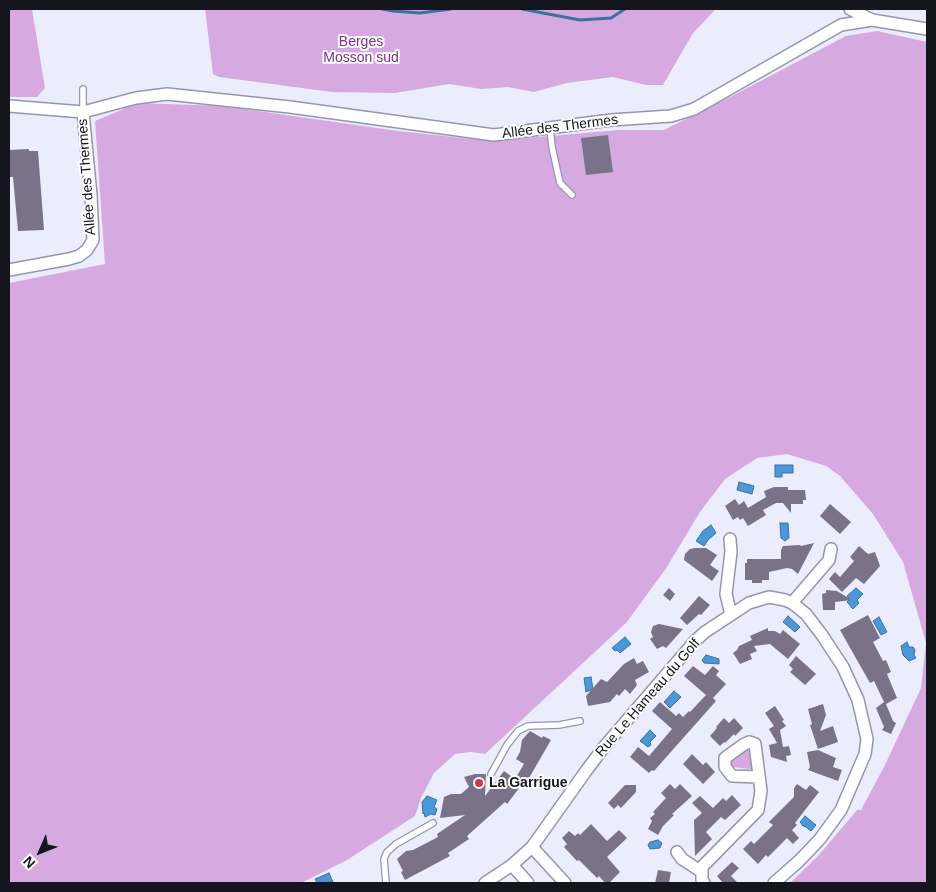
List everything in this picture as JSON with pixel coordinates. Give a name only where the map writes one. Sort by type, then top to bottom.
[{"type":"street","points":[[850,9],[872,20]]},
{"type":"street","name":"Allée des Thermes","points":[[9,106],[83,112],[136,98],[167,94],[290,107],[494,135],[611,120],[671,116],[694,109],[841,25],[872,20],[927,29]]},
{"type":"street","name":"Allée des Thermes","points":[[9,270],[69,260],[87,250],[93,240],[91,195],[83,112]]},
{"type":"street","points":[[730,540],[731,552],[726,594],[731,615]]},
{"type":"street","points":[[792,603],[829,560],[831,549]]},
{"type":"street","name":"Rue Le Hameau du Golf","points":[[484,883],[512,866],[532,848],[586,771],[628,718],[695,641],[705,632],[749,603],[768,597],[792,603],[806,614],[822,635],[843,667],[858,700],[866,739],[865,754],[841,810],[820,839],[774,883]]},
{"type":"street","points":[[703,878],[702,867],[758,810],[759,777]]},
{"type":"street","points":[[532,848],[565,883]]},
{"type":"street","points":[[677,852],[682,860],[703,878]]},
{"type":"street","points":[[512,866],[528,883]]},
{"type":"lane","points":[[83,89],[83,112]]},
{"type":"lane","points":[[550,128],[560,183],[572,195]]},
{"type":"lane","points":[[491,774],[507,745],[518,731],[528,726],[559,725],[580,721]]},
{"type":"lane","points":[[386,883],[384,859],[387,852],[396,844],[433,823]]},
{"type":"green space","points":[[9,9],[32,9],[45,88],[37,97],[9,97]]},
{"type":"green space","name":"Berges Mosson sud","points":[[205,9],[716,9],[693,33],[663,85],[646,85],[613,77],[567,83],[534,92],[508,87],[481,89],[449,84],[395,93],[332,92],[219,77],[213,74]]},
{"type":"green space","points":[[877,31],[927,42],[927,883],[790,883],[819,855],[857,810],[861,810],[884,767],[921,688],[926,643],[903,562],[873,514],[840,476],[826,466],[787,454],[757,458],[725,479],[700,512],[665,570],[626,623],[485,754],[471,752],[455,754],[434,773],[421,798],[415,816],[347,860],[301,883],[9,883],[9,283],[105,264],[95,121],[138,103],[223,106],[398,131],[491,141],[619,130],[664,130],[846,36]]},
{"type":"green space","points":[[748,749],[752,752],[754,768],[733,767],[730,759]]},
{"type":"water","points":[[775,465],[793,465],[793,473],[782,473],[782,477],[775,477]]},
{"type":"water","points":[[739,482],[754,486],[752,494],[737,490]]},
{"type":"water","points":[[780,523],[788,523],[789,538],[785,541],[781,538]]},
{"type":"water","points":[[711,525],[716,533],[704,546],[696,541],[703,531]]},
{"type":"water","points":[[856,588],[863,594],[857,600],[859,603],[853,609],[847,602],[850,599],[847,596]]},
{"type":"water","points":[[788,616],[800,627],[795,632],[783,622]]},
{"type":"water","points":[[879,617],[887,632],[881,635],[873,621]]},
{"type":"water","points":[[625,637],[631,644],[620,653],[617,650],[615,651],[612,648]]},
{"type":"water","points":[[907,642],[909,647],[913,647],[915,650],[914,655],[916,658],[909,661],[903,655],[901,646]]},
{"type":"water","points":[[706,655],[719,659],[719,664],[704,663],[702,660]]},
{"type":"water","points":[[591,677],[593,689],[586,692],[584,678]]},
{"type":"water","points":[[674,691],[681,697],[670,708],[664,702]]},
{"type":"water","points":[[650,730],[656,736],[648,747],[640,741]]},
{"type":"water","points":[[427,796],[437,800],[434,807],[437,809],[435,815],[431,814],[425,817],[422,802]]},
{"type":"water","points":[[805,816],[816,825],[811,831],[800,822]]},
{"type":"water","points":[[658,840],[662,843],[660,848],[650,849],[648,845],[650,842]]},
{"type":"water","points":[[329,873],[333,882],[317,883],[315,879]]},
{"type":"building","points":[[608,135],[613,172],[586,175],[581,138]]},
{"type":"building","points":[[29,149],[29,151],[38,151],[44,230],[18,231],[13,177],[9,177],[9,150]]},
{"type":"building","points":[[774,487],[788,487],[788,490],[805,490],[806,500],[803,500],[803,504],[791,504],[791,513],[783,503],[776,503],[763,510],[766,515],[748,526],[743,518],[740,520],[738,517],[733,520],[725,506],[735,499],[739,505],[744,501],[748,508],[766,497],[764,491]]},
{"type":"building","points":[[830,504],[851,522],[840,534],[820,516]]},
{"type":"building","points":[[814,543],[798,574],[792,569],[787,568],[769,572],[769,580],[762,580],[762,583],[752,583],[752,580],[745,580],[745,563],[747,563],[747,559],[781,559],[783,546],[801,546]]},
{"type":"building","points":[[859,546],[868,554],[875,552],[880,566],[864,584],[856,578],[842,592],[829,579],[835,572],[840,577],[854,561],[850,557]]},
{"type":"building","points":[[706,548],[717,555],[710,565],[719,571],[712,581],[684,560],[685,554],[690,549]]},
{"type":"building","points":[[669,588],[675,594],[670,601],[663,595]]},
{"type":"building","points":[[826,590],[837,591],[852,600],[835,602],[835,610],[823,610],[822,594],[826,593]]},
{"type":"building","points":[[699,596],[710,605],[701,615],[699,614],[687,625],[680,618]]},
{"type":"building","points":[[868,615],[880,638],[873,642],[883,661],[886,660],[891,672],[887,674],[897,698],[886,704],[893,721],[896,723],[891,734],[882,730],[884,727],[876,708],[884,702],[874,681],[870,683],[840,630]]},
{"type":"building","points":[[659,624],[683,629],[666,648],[663,646],[657,649],[650,639],[653,637],[651,632],[653,626]]},
{"type":"building","points":[[768,628],[768,631],[775,631],[780,634],[783,630],[800,644],[788,659],[770,644],[754,646],[757,651],[750,654],[752,659],[740,664],[733,653],[739,646],[752,640],[750,636]]},
{"type":"building","points":[[796,656],[816,674],[805,685],[790,672],[793,669],[789,665]]},
{"type":"building","points":[[634,658],[637,664],[643,661],[649,672],[635,680],[637,685],[630,694],[625,689],[610,702],[588,706],[586,696],[601,679],[607,682],[624,664]]},
{"type":"building","points":[[693,666],[705,675],[713,666],[719,671],[716,675],[726,684],[713,698],[716,701],[654,771],[652,770],[649,773],[630,757],[638,747],[649,756],[672,729],[652,711],[660,702],[676,716],[679,713],[683,717],[706,695],[684,676]]},
{"type":"building","points":[[823,704],[826,715],[820,731],[833,726],[838,742],[818,749],[810,725],[812,724],[808,709]]},
{"type":"building","points":[[775,706],[786,726],[780,730],[783,747],[789,746],[791,755],[786,756],[787,762],[771,757],[769,745],[777,743],[769,729],[774,726],[765,713]]},
{"type":"building","points":[[724,718],[729,723],[734,718],[743,728],[720,746],[710,736]]},
{"type":"building","points":[[530,731],[542,738],[543,736],[551,740],[525,785],[523,783],[507,804],[505,802],[467,836],[469,839],[448,853],[450,856],[405,880],[397,859],[406,851],[413,850],[438,837],[437,834],[465,815],[440,818],[444,797],[451,794],[461,794],[469,787],[464,777],[475,774],[486,774],[485,796],[504,771],[515,779],[524,764],[516,759],[520,752],[522,740]]},
{"type":"building","points":[[818,750],[836,758],[833,767],[842,770],[838,781],[808,770],[810,767],[807,752]]},
{"type":"building","points":[[692,754],[703,765],[706,762],[715,772],[703,784],[683,764]]},
{"type":"building","points":[[670,784],[675,789],[680,784],[692,796],[672,814],[674,815],[663,826],[658,835],[648,829],[652,821],[650,818],[666,798],[661,793]]},
{"type":"building","points":[[797,784],[806,790],[810,785],[819,792],[795,823],[797,825],[792,830],[799,838],[793,844],[787,838],[758,864],[743,849],[751,841],[754,844],[773,825],[769,822],[794,797],[794,788]]},
{"type":"building","points":[[625,785],[636,785],[636,792],[621,808],[618,805],[614,809],[608,803]]},
{"type":"building","points":[[732,795],[741,805],[725,820],[721,817],[706,832],[712,839],[695,856],[694,820],[702,813],[692,803],[700,796],[713,808],[723,798],[726,801]]},
{"type":"building","points":[[591,824],[607,841],[619,830],[627,838],[607,857],[620,872],[609,883],[605,883],[599,876],[597,878],[564,847],[567,844],[562,838],[569,831],[575,836],[578,833],[580,835]]},
{"type":"building","points":[[732,862],[739,868],[731,876],[738,883],[723,883],[717,876]]},
{"type":"building","points":[[658,870],[671,872],[669,883],[655,883]]},
{"type":"waterway","points":[[382,9],[420,13],[451,9]]},
{"type":"waterway","points":[[522,9],[580,20],[611,18],[625,9]]},
{"type":"place","name":"La Garrigue","points":[[479,783]]}]
